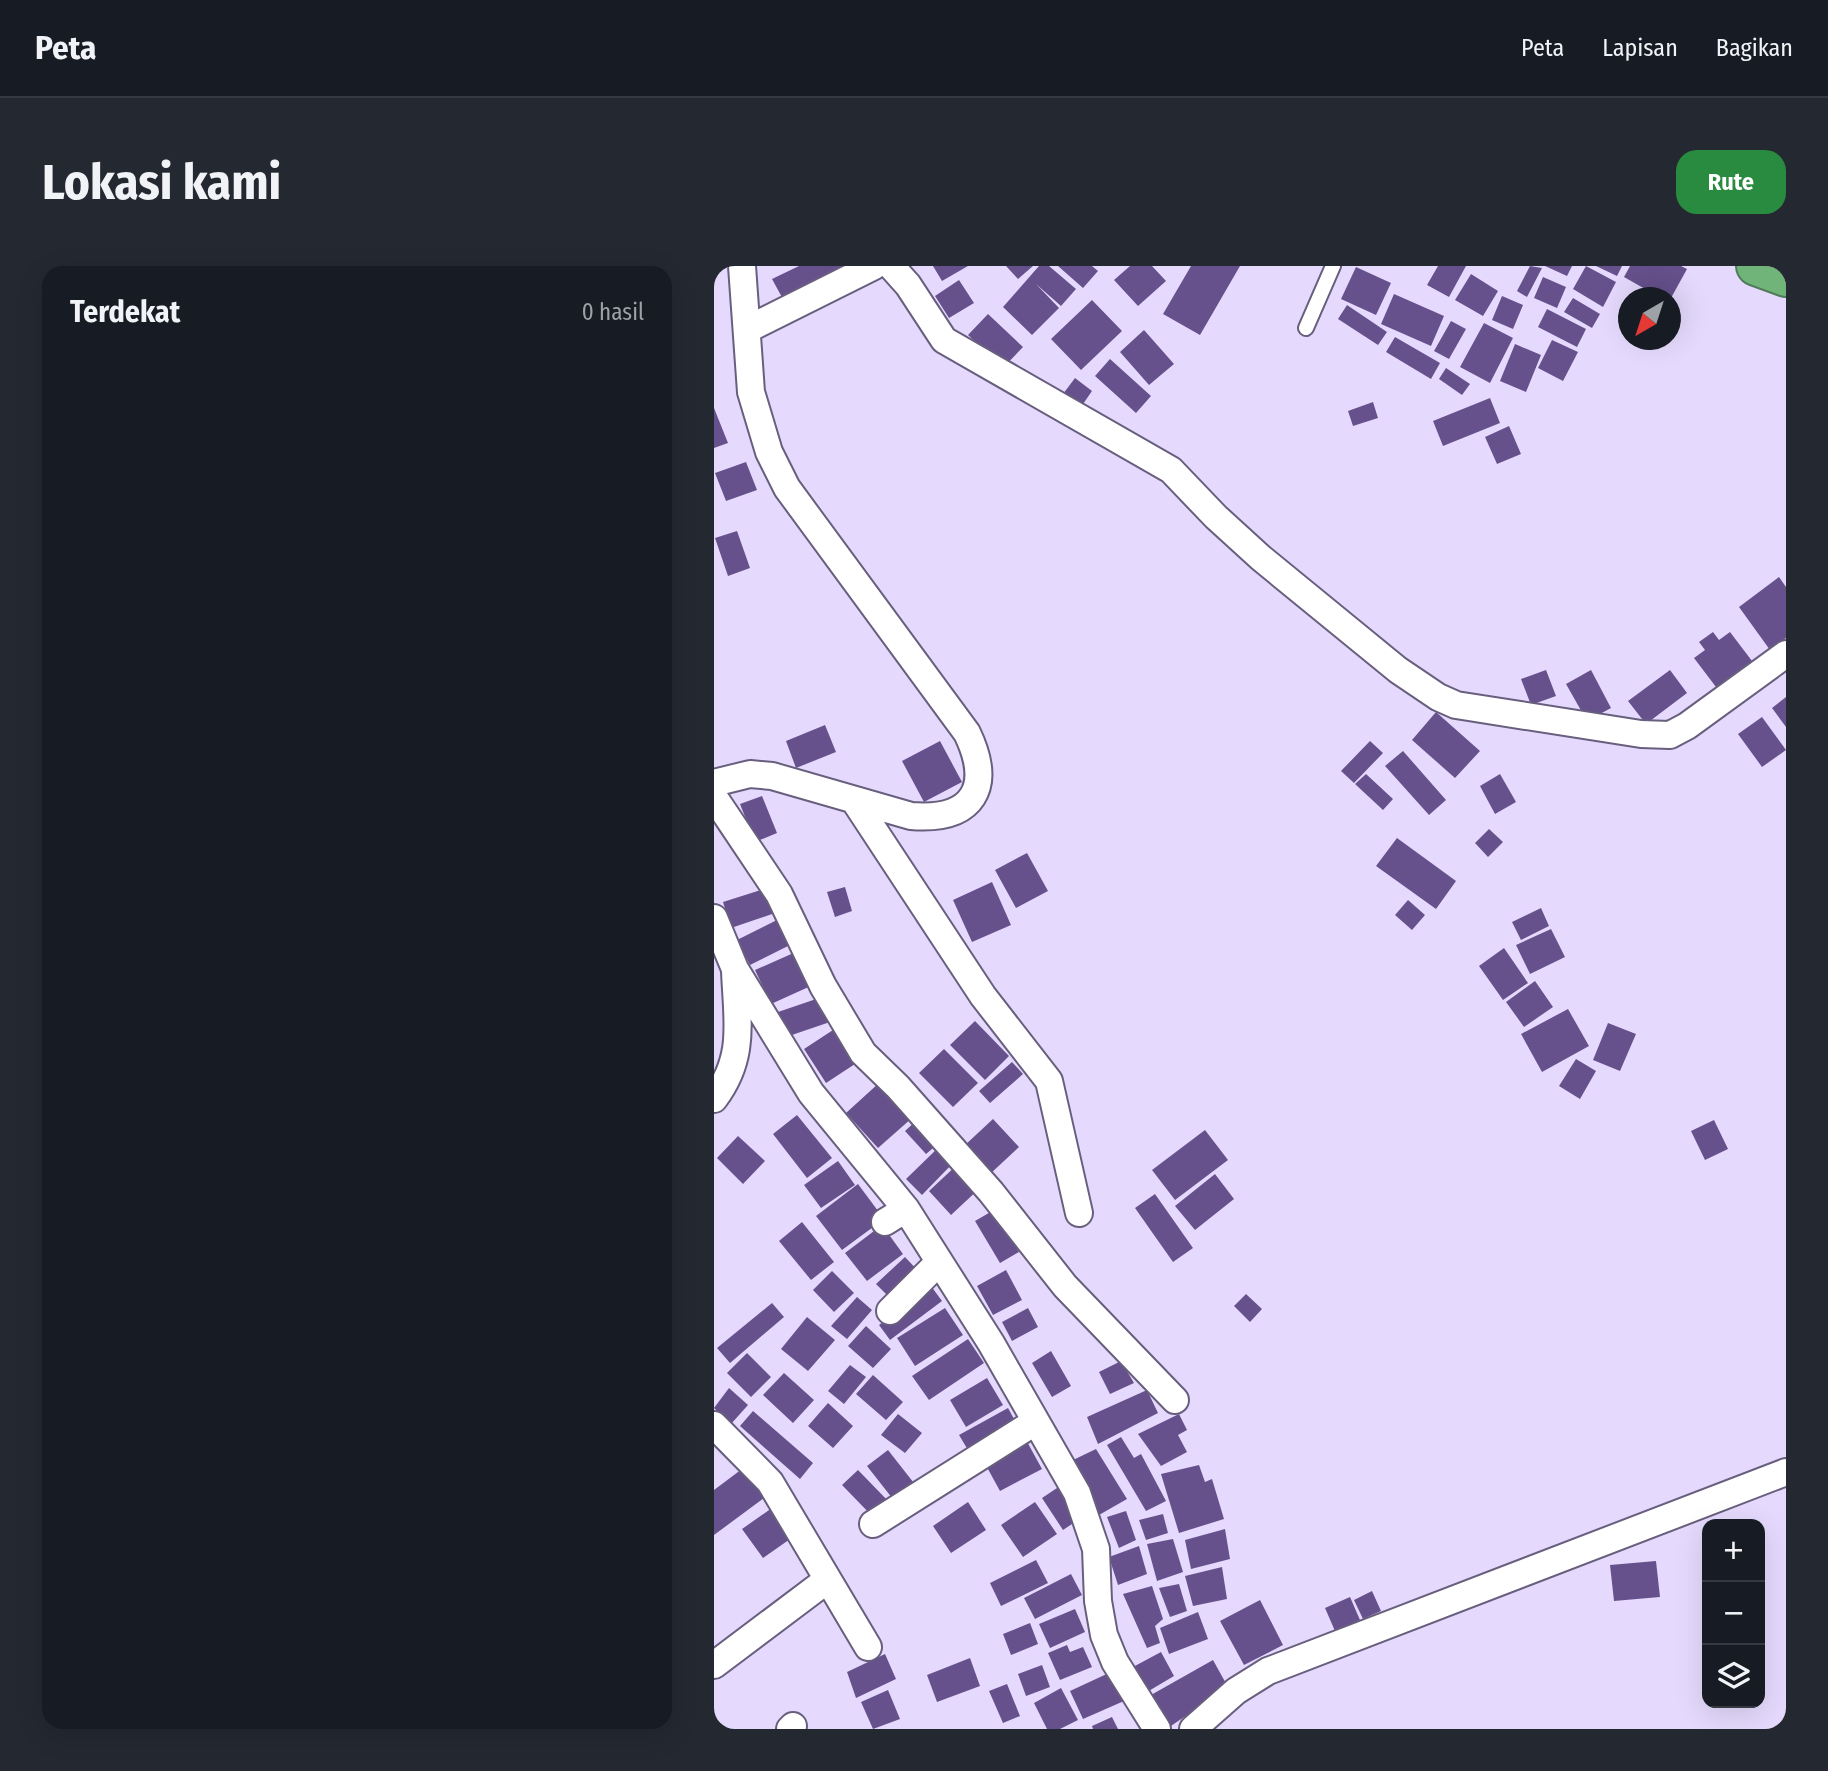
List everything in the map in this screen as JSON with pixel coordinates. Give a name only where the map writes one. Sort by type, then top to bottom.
[{"type":"highway","points":[[1756,266],[1786,277]]},
{"type":"street","points":[[714,783],[757,774],[911,816],[926,817],[962,807],[976,790],[981,769],[978,754],[967,733],[787,488],[769,452],[751,392],[742,266]]},
{"type":"street","points":[[748,329],[874,266]]},
{"type":"street","points":[[891,266],[908,285],[944,340],[1171,470],[1216,517],[1272,566],[1398,670],[1450,703],[1641,734],[1670,735],[1687,726],[1786,654]]},
{"type":"street","points":[[714,797],[779,894],[823,986],[863,1053],[898,1087],[991,1192],[1065,1286],[1175,1400]]},
{"type":"street","points":[[855,800],[983,996],[1049,1081],[1079,1213]]},
{"type":"street","points":[[714,918],[735,969],[811,1093],[895,1215],[939,1262],[991,1343],[1076,1493],[1094,1538],[1100,1612],[1108,1647],[1157,1729]]},
{"type":"street","points":[[714,1099],[730,1076],[737,1054],[735,969]]},
{"type":"street","points":[[890,1311],[939,1262]]},
{"type":"street","points":[[873,1524],[1035,1422]]},
{"type":"street","points":[[714,1425],[770,1482],[868,1647]]},
{"type":"street","points":[[1193,1729],[1236,1691],[1268,1671],[1786,1472]]},
{"type":"street","points":[[714,1665],[827,1580]]},
{"type":"lane","points":[[1306,328],[1333,266]]},
{"type":"building","points":[[799,266],[854,266],[784,301],[772,279]]},
{"type":"building","points":[[933,266],[968,266],[942,281]]},
{"type":"building","points":[[1006,266],[1033,266],[1018,279]]},
{"type":"building","points":[[1039,266],[1049,266],[1076,289],[1061,306],[1036,284],[1059,308],[1032,335],[1003,307]]},
{"type":"building","points":[[1058,266],[1092,266],[1098,271],[1083,288]]},
{"type":"building","points":[[1130,266],[1152,266],[1166,281],[1138,306],[1114,280]]},
{"type":"building","points":[[1191,266],[1240,266],[1200,335],[1163,314]]},
{"type":"building","points":[[1438,266],[1466,266],[1449,297],[1427,285]]},
{"type":"building","points":[[1530,266],[1542,268],[1527,297],[1517,291]]},
{"type":"building","points":[[1545,266],[1572,266],[1567,276]]},
{"type":"building","points":[[1586,266],[1616,282],[1603,307],[1573,289]]},
{"type":"building","points":[[1596,266],[1622,266],[1617,276]]},
{"type":"building","points":[[1630,266],[1681,266],[1687,269],[1677,287],[1642,287],[1624,277]]},
{"type":"building","points":[[1356,267],[1391,283],[1376,315],[1341,299]]},
{"type":"building","points":[[1471,274],[1498,291],[1483,316],[1455,300]]},
{"type":"building","points":[[1543,277],[1566,287],[1557,308],[1534,298]]},
{"type":"building","points":[[959,280],[974,303],[949,318],[935,296]]},
{"type":"building","points":[[1394,294],[1444,316],[1431,346],[1381,324]]},
{"type":"building","points":[[1502,296],[1523,305],[1513,329],[1492,320]]},
{"type":"building","points":[[1573,298],[1600,314],[1592,328],[1564,312]]},
{"type":"building","points":[[1092,300],[1122,331],[1081,370],[1051,339]]},
{"type":"building","points":[[1347,305],[1387,332],[1378,345],[1338,319]]},
{"type":"building","points":[[1547,309],[1586,329],[1577,347],[1538,327]]},
{"type":"building","points":[[988,314],[1023,347],[1003,368],[968,335]]},
{"type":"building","points":[[1451,321],[1466,329],[1449,359],[1434,351]]},
{"type":"building","points":[[1484,323],[1513,338],[1490,383],[1460,367]]},
{"type":"building","points":[[1144,330],[1174,364],[1149,385],[1120,352]]},
{"type":"building","points":[[1395,337],[1440,363],[1431,379],[1386,352]]},
{"type":"building","points":[[1552,340],[1578,352],[1563,381],[1538,368]]},
{"type":"building","points":[[1515,344],[1541,355],[1526,392],[1500,381]]},
{"type":"building","points":[[1110,359],[1151,396],[1136,413],[1095,376]]},
{"type":"building","points":[[1446,368],[1470,384],[1462,395],[1439,379]]},
{"type":"building","points":[[1075,378],[1092,391],[1081,407],[1063,394]]},
{"type":"building","points":[[1490,398],[1500,423],[1443,446],[1433,421]]},
{"type":"building","points":[[1373,402],[1378,418],[1353,426],[1348,411]]},
{"type":"building","points":[[714,408],[728,443],[714,448]]},
{"type":"building","points":[[1509,426],[1521,454],[1497,464],[1485,437]]},
{"type":"building","points":[[746,462],[757,490],[726,501],[715,473]]},
{"type":"building","points":[[737,531],[750,568],[728,576],[715,538]]},
{"type":"building","points":[[1779,577],[1786,587],[1786,638],[1770,650],[1739,607]]},
{"type":"building","points":[[1713,632],[1719,640],[1730,632],[1752,661],[1716,687],[1694,658],[1705,650],[1699,642]]},
{"type":"building","points":[[1546,670],[1556,696],[1531,705],[1521,679]]},
{"type":"building","points":[[1591,670],[1611,708],[1587,721],[1566,684]]},
{"type":"building","points":[[1670,670],[1687,693],[1646,724],[1628,701]]},
{"type":"building","points":[[1786,697],[1786,727],[1772,708]]},
{"type":"building","points":[[1436,712],[1480,751],[1455,778],[1412,740]]},
{"type":"building","points":[[1762,717],[1786,750],[1762,767],[1738,734]]},
{"type":"building","points":[[825,725],[836,752],[796,768],[786,741]]},
{"type":"building","points":[[940,741],[962,782],[924,802],[902,761]]},
{"type":"building","points":[[1370,741],[1383,753],[1354,783],[1341,771]]},
{"type":"building","points":[[1403,751],[1446,800],[1429,815],[1385,766]]},
{"type":"building","points":[[1366,774],[1393,799],[1383,810],[1355,784]]},
{"type":"building","points":[[1500,774],[1516,802],[1495,814],[1480,786]]},
{"type":"building","points":[[762,796],[777,833],[755,842],[740,804]]},
{"type":"building","points":[[1489,829],[1503,842],[1488,857],[1475,843]]},
{"type":"building","points":[[1397,838],[1456,881],[1436,909],[1376,866]]},
{"type":"building","points":[[1027,853],[1048,891],[1016,908],[995,870]]},
{"type":"building","points":[[992,882],[1011,925],[972,942],[953,900]]},
{"type":"building","points":[[770,887],[778,912],[731,928],[723,902]]},
{"type":"building","points":[[845,887],[852,911],[835,917],[827,892]]},
{"type":"building","points":[[1408,900],[1425,915],[1412,930],[1395,915]]},
{"type":"building","points":[[1541,908],[1549,926],[1521,940],[1512,922]]},
{"type":"building","points":[[781,918],[794,943],[750,965],[737,940]]},
{"type":"building","points":[[1551,929],[1565,957],[1530,974],[1516,945]]},
{"type":"building","points":[[1504,948],[1528,983],[1503,1000],[1479,966]]},
{"type":"building","points":[[798,951],[813,985],[771,1004],[755,970]]},
{"type":"building","points":[[1535,981],[1553,1007],[1524,1027],[1506,1002]]},
{"type":"building","points":[[822,997],[830,1022],[786,1037],[778,1012]]},
{"type":"building","points":[[1568,1009],[1589,1046],[1542,1072],[1521,1034]]},
{"type":"building","points":[[975,1021],[1009,1056],[985,1080],[950,1045]]},
{"type":"building","points":[[1608,1023],[1636,1034],[1620,1071],[1593,1060]]},
{"type":"building","points":[[833,1030],[855,1064],[826,1083],[804,1049]]},
{"type":"building","points":[[944,1049],[978,1083],[953,1107],[919,1073]]},
{"type":"building","points":[[1576,1059],[1596,1071],[1580,1099],[1559,1086]]},
{"type":"building","points":[[1012,1062],[1023,1074],[990,1103],[979,1091]]},
{"type":"building","points":[[879,1083],[912,1118],[878,1148],[846,1113]]},
{"type":"building","points":[[797,1115],[832,1158],[807,1178],[773,1134]]},
{"type":"building","points":[[993,1119],[1019,1147],[990,1174],[964,1146]]},
{"type":"building","points":[[917,1120],[939,1143],[926,1154],[905,1131]]},
{"type":"building","points":[[1714,1120],[1728,1149],[1705,1160],[1691,1131]]},
{"type":"building","points":[[1205,1130],[1228,1160],[1175,1200],[1152,1170]]},
{"type":"building","points":[[738,1136],[765,1161],[743,1184],[717,1158]]},
{"type":"building","points":[[941,1145],[956,1160],[922,1195],[906,1179]]},
{"type":"building","points":[[838,1161],[855,1185],[821,1208],[804,1185]]},
{"type":"building","points":[[959,1163],[981,1187],[951,1215],[929,1191]]},
{"type":"building","points":[[1215,1174],[1234,1199],[1195,1230],[1175,1206]]},
{"type":"building","points":[[858,1184],[884,1219],[842,1250],[816,1216]]},
{"type":"building","points":[[1155,1194],[1193,1248],[1173,1262],[1135,1208]]},
{"type":"building","points":[[994,1210],[1019,1252],[1000,1263],[975,1221]]},
{"type":"building","points":[[802,1222],[834,1262],[811,1280],[779,1241]]},
{"type":"building","points":[[882,1225],[903,1254],[867,1281],[845,1253]]},
{"type":"building","points":[[905,1257],[922,1275],[894,1302],[876,1284]]},
{"type":"building","points":[[1006,1270],[1022,1300],[993,1315],[977,1286]]},
{"type":"building","points":[[832,1271],[854,1293],[834,1312],[813,1290]]},
{"type":"building","points":[[931,1286],[942,1301],[890,1340],[879,1325]]},
{"type":"building","points":[[1246,1294],[1262,1309],[1250,1322],[1234,1306]]},
{"type":"building","points":[[857,1297],[872,1310],[847,1339],[831,1326]]},
{"type":"building","points":[[772,1303],[784,1317],[730,1363],[717,1348]]},
{"type":"building","points":[[945,1308],[963,1335],[915,1366],[897,1338]]},
{"type":"building","points":[[1028,1308],[1038,1327],[1012,1341],[1002,1322]]},
{"type":"building","points":[[807,1317],[835,1340],[808,1371],[781,1349]]},
{"type":"building","points":[[866,1326],[891,1349],[873,1368],[848,1346]]},
{"type":"building","points":[[968,1339],[984,1363],[929,1400],[912,1376]]},
{"type":"building","points":[[1051,1351],[1071,1386],[1052,1397],[1032,1363]]},
{"type":"building","points":[[747,1353],[771,1377],[751,1397],[727,1373]]},
{"type":"building","points":[[1121,1361],[1134,1383],[1110,1394],[1099,1372]]},
{"type":"building","points":[[850,1365],[866,1377],[844,1404],[828,1391]]},
{"type":"building","points":[[784,1373],[814,1400],[793,1423],[763,1395]]},
{"type":"building","points":[[873,1375],[903,1402],[886,1420],[856,1394]]},
{"type":"building","points":[[987,1378],[1003,1405],[966,1427],[950,1400]]},
{"type":"building","points":[[729,1388],[748,1405],[731,1424],[714,1408]]},
{"type":"building","points":[[1147,1390],[1158,1413],[1098,1444],[1087,1417]]},
{"type":"building","points":[[828,1403],[853,1426],[833,1448],[808,1426]]},
{"type":"building","points":[[1008,1408],[1019,1428],[971,1455],[959,1435]]},
{"type":"building","points":[[753,1411],[813,1463],[800,1479],[740,1426]]},
{"type":"building","points":[[898,1414],[922,1433],[905,1453],[881,1435]]},
{"type":"building","points":[[1179,1414],[1187,1430],[1178,1435],[1187,1452],[1161,1466],[1138,1434]]},
{"type":"building","points":[[1121,1437],[1134,1458],[1141,1454],[1166,1501],[1146,1511],[1107,1445]]},
{"type":"building","points":[[1025,1438],[1042,1469],[1000,1491],[983,1460]]},
{"type":"building","points":[[1096,1449],[1127,1499],[1099,1515],[1071,1461]]},
{"type":"building","points":[[888,1450],[917,1487],[896,1503],[867,1466]]},
{"type":"building","points":[[1199,1465],[1205,1482],[1212,1479],[1224,1519],[1179,1533],[1161,1474]]},
{"type":"building","points":[[742,1469],[764,1498],[714,1535],[714,1490]]},
{"type":"building","points":[[858,1470],[890,1503],[874,1518],[842,1485]]},
{"type":"building","points":[[1060,1486],[1081,1518],[1063,1530],[1042,1498]]},
{"type":"building","points":[[968,1502],[986,1530],[951,1553],[933,1526]]},
{"type":"building","points":[[1035,1502],[1057,1534],[1023,1557],[1001,1525]]},
{"type":"building","points":[[772,1508],[793,1537],[763,1558],[742,1529]]},
{"type":"building","points":[[1126,1511],[1136,1540],[1119,1548],[1107,1517]]},
{"type":"building","points":[[1163,1514],[1168,1533],[1146,1540],[1139,1520]]},
{"type":"building","points":[[1225,1529],[1230,1559],[1191,1569],[1185,1540]]},
{"type":"building","points":[[1173,1539],[1183,1572],[1157,1581],[1147,1544]]},
{"type":"building","points":[[1139,1546],[1147,1574],[1118,1585],[1109,1557]]},
{"type":"building","points":[[1036,1560],[1048,1583],[1001,1606],[990,1583]]},
{"type":"building","points":[[1656,1561],[1660,1597],[1614,1601],[1610,1565]]},
{"type":"building","points":[[1222,1567],[1227,1599],[1193,1606],[1185,1576]]},
{"type":"building","points":[[1071,1574],[1082,1595],[1035,1619],[1024,1598]]},
{"type":"building","points":[[1179,1584],[1187,1611],[1170,1617],[1159,1588]]},
{"type":"building","points":[[1152,1586],[1163,1619],[1155,1626],[1160,1643],[1147,1648],[1123,1594]]},
{"type":"building","points":[[1372,1591],[1381,1611],[1363,1619],[1354,1600]]},
{"type":"building","points":[[1350,1597],[1360,1620],[1335,1631],[1325,1608]]},
{"type":"building","points":[[1260,1600],[1283,1645],[1244,1665],[1220,1621]]},
{"type":"building","points":[[1075,1609],[1085,1632],[1050,1648],[1039,1624]]},
{"type":"building","points":[[1198,1612],[1208,1639],[1169,1654],[1160,1628]]},
{"type":"building","points":[[1030,1623],[1038,1644],[1011,1655],[1003,1634]]},
{"type":"building","points":[[1067,1645],[1070,1652],[1083,1647],[1092,1667],[1060,1680],[1048,1653]]},
{"type":"building","points":[[1161,1652],[1174,1676],[1147,1692],[1133,1667]]},
{"type":"building","points":[[885,1654],[896,1679],[856,1698],[847,1672]]},
{"type":"building","points":[[970,1658],[980,1686],[937,1702],[927,1675]]},
{"type":"building","points":[[1213,1660],[1228,1687],[1168,1728],[1151,1695]]},
{"type":"building","points":[[1042,1665],[1050,1687],[1026,1696],[1018,1674]]},
{"type":"building","points":[[1111,1672],[1124,1701],[1083,1719],[1070,1691]]},
{"type":"building","points":[[1007,1684],[1020,1716],[1003,1723],[989,1691]]},
{"type":"building","points":[[1061,1688],[1078,1720],[1060,1729],[1047,1729],[1034,1703]]},
{"type":"building","points":[[888,1690],[900,1719],[873,1729],[861,1702]]},
{"type":"building","points":[[1112,1717],[1118,1729],[1093,1729],[1092,1726]]}]
